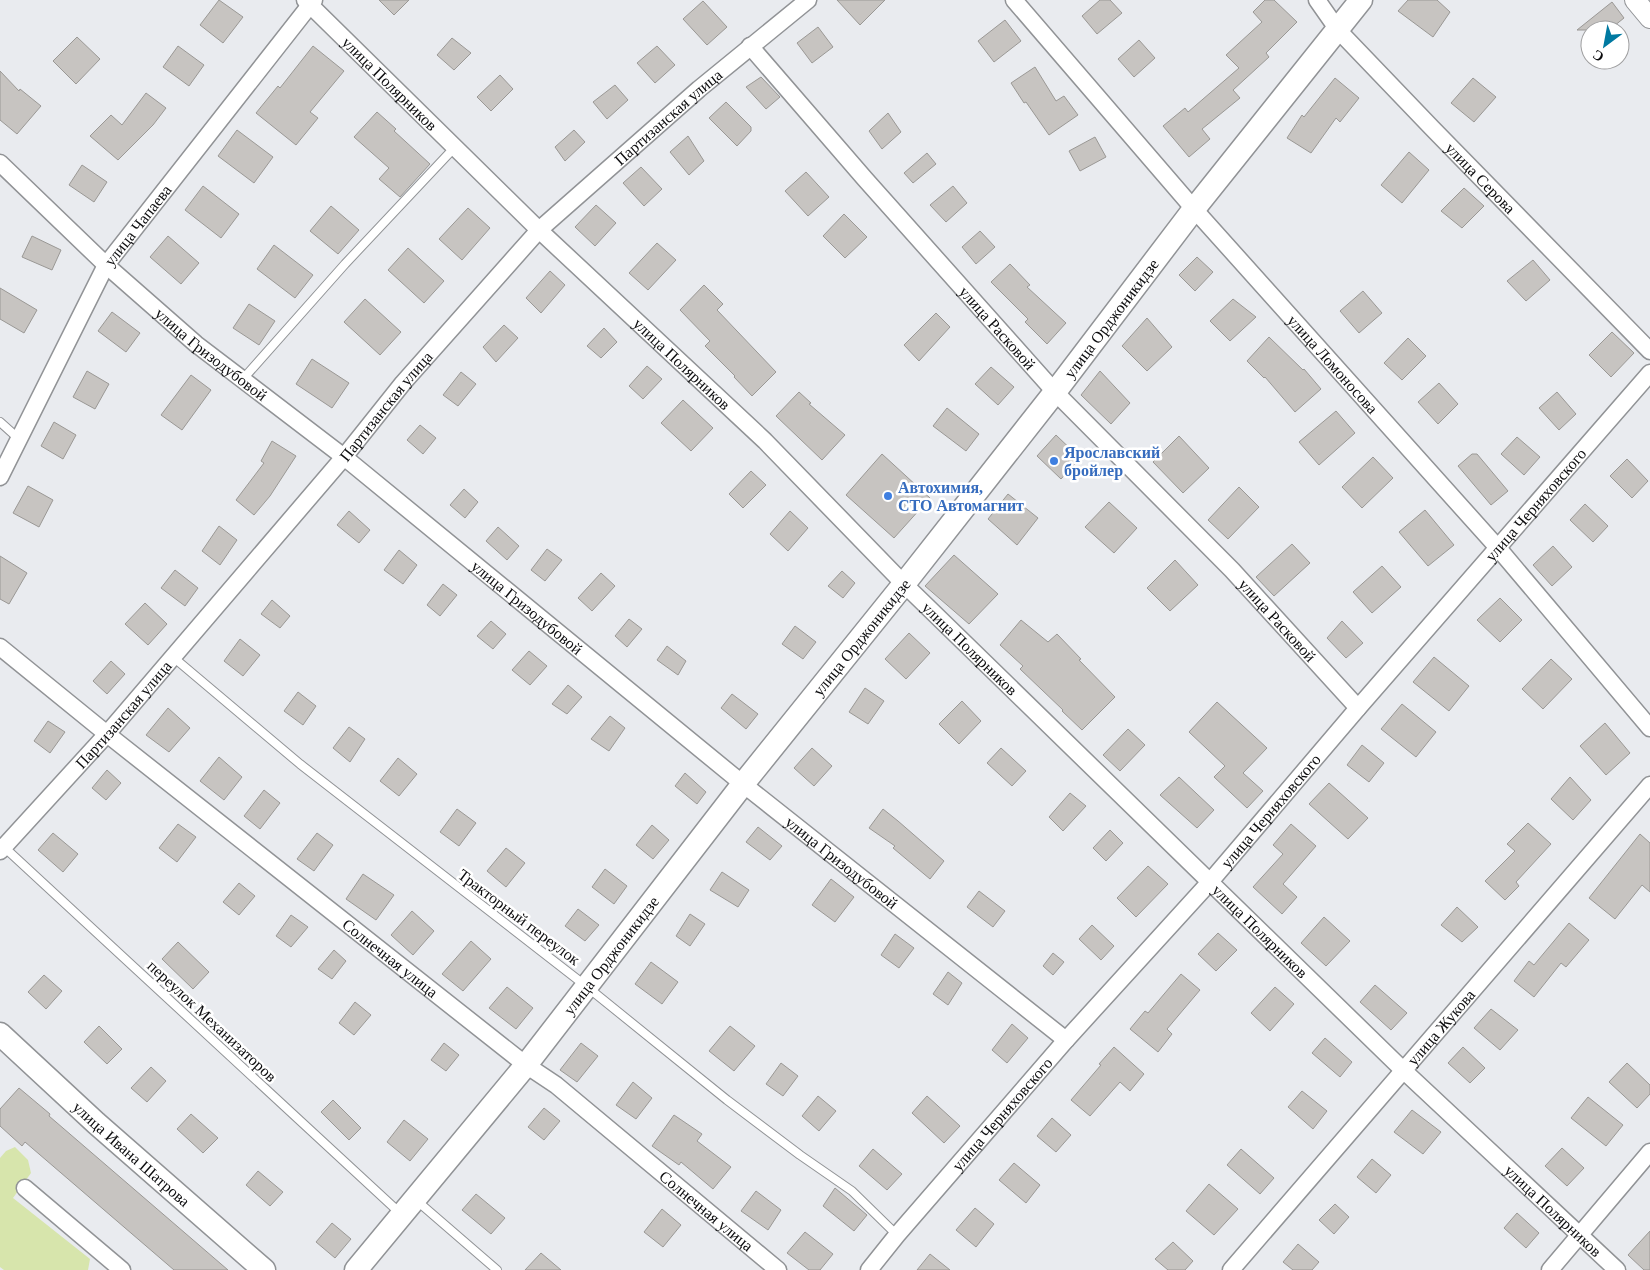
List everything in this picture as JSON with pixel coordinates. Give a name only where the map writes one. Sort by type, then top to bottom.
[{"type":"main road","name":"улица Орджоникидзе","points":[[356,1270],[526,1065],[743,784],[904,584],[1055,392],[1194,209],[1361,0]]},
{"type":"main road","name":"улица Ивана Шатрова","points":[[0,1034],[96,1123],[264,1270]]},
{"type":"street","name":"Партизанская улица","points":[[2,849],[108,734],[172,656],[344,457],[403,383],[540,230],[699,89],[808,0]]},
{"type":"street","name":"улица Ломоносова","points":[[1014,0],[1194,209],[1498,548],[1650,728]]},
{"type":"street","name":"улица Серова","points":[[1317,0],[1338,30],[1650,351]]},
{"type":"street","points":[[1635,0],[1650,18]]},
{"type":"street","name":"улица Полярников","points":[[310,2],[540,230],[765,442],[904,584],[1209,883],[1403,1070],[1618,1270]]},
{"type":"street","name":"улица Чапаева","points":[[0,477],[106,265],[310,2]]},
{"type":"street","name":"улица Расковой","points":[[750,46],[859,172],[1055,392],[1232,570],[1358,708]]},
{"type":"street","name":"улица Гризодубовой","points":[[0,163],[106,265],[196,344],[344,457],[743,784],[1066,1040]]},
{"type":"street","name":"улица Черняховского","points":[[870,1270],[1066,1040],[1209,883],[1358,708],[1650,373]]},
{"type":"street","name":"Солнечная улица","points":[[0,647],[526,1065],[556,1085],[778,1270]]},
{"type":"street","name":"улица Жукова","points":[[1231,1270],[1650,785]]},
{"type":"street","points":[[1550,1270],[1650,1152]]},
{"type":"street","points":[[25,1188],[115,1268]]},
{"type":"lane","points":[[243,379],[345,264],[455,147]]},
{"type":"lane","points":[[0,422],[20,440]]},
{"type":"lane","name":"Тракторный переулок","points":[[172,656],[300,764],[586,986],[727,1100],[800,1155],[852,1191],[898,1235]]},
{"type":"lane","name":"переулок Механизаторов","points":[[2,849],[408,1207],[497,1270]]},
{"type":"green space","points":[[15,1147],[28,1160],[31,1173],[13,1198],[90,1259],[88,1270],[4,1270],[0,1267],[0,1158],[6,1151]]},
{"type":"building","points":[[219,0],[243,17],[223,43],[200,25]]},
{"type":"building","points":[[379,0],[409,0],[394,15]]},
{"type":"building","points":[[837,0],[885,0],[860,25]]},
{"type":"building","points":[[1100,0],[1110,0],[1122,13],[1097,34],[1082,16]]},
{"type":"building","points":[[1265,0],[1274,0],[1297,22],[1266,53],[1269,57],[1233,90],[1240,98],[1202,129],[1210,139],[1189,157],[1163,126],[1185,108],[1188,112],[1239,68],[1226,55],[1262,22],[1253,12]]},
{"type":"building","points":[[1408,0],[1437,0],[1450,12],[1433,37],[1398,11]]},
{"type":"building","points":[[703,1],[727,27],[707,45],[683,19]]},
{"type":"building","points":[[1612,2],[1624,18],[1622,20],[1590,20]]},
{"type":"building","points":[[1005,20],[1021,41],[994,62],[978,41]]},
{"type":"building","points":[[818,27],[833,47],[812,63],[797,43]]},
{"type":"building","points":[[77,37],[100,59],[76,84],[53,61]]},
{"type":"building","points":[[452,38],[471,53],[454,70],[437,55]]},
{"type":"building","points":[[1139,40],[1155,58],[1134,77],[1118,59]]},
{"type":"building","points":[[178,46],[204,65],[189,86],[163,67]]},
{"type":"building","points":[[313,46],[344,71],[310,112],[318,118],[296,145],[256,113],[278,86],[280,88]]},
{"type":"building","points":[[657,46],[675,65],[655,83],[637,63]]},
{"type":"building","points":[[1035,67],[1056,101],[1064,96],[1078,115],[1049,135],[1011,83]]},
{"type":"building","points":[[0,71],[19,91],[20,89],[41,106],[17,134],[0,120]]},
{"type":"building","points":[[500,75],[513,89],[491,111],[477,97]]},
{"type":"building","points":[[761,77],[780,97],[766,109],[746,87]]},
{"type":"building","points":[[1335,78],[1359,98],[1340,122],[1336,118],[1311,153],[1287,138],[1302,115],[1304,117]]},
{"type":"building","points":[[1473,78],[1496,97],[1474,122],[1451,103]]},
{"type":"building","points":[[615,85],[628,100],[607,119],[593,102]]},
{"type":"building","points":[[146,93],[166,108],[153,125],[118,160],[90,136],[111,115],[122,125]]},
{"type":"building","points":[[726,102],[751,127],[751,131],[737,146],[709,118]]},
{"type":"building","points":[[377,112],[396,129],[394,131],[430,164],[400,197],[379,179],[389,168],[354,137]]},
{"type":"building","points":[[888,113],[901,132],[882,149],[869,131]]},
{"type":"building","points":[[237,130],[273,157],[254,183],[218,156]]},
{"type":"building","points":[[574,130],[585,142],[565,161],[555,147]]},
{"type":"building","points":[[688,136],[704,161],[689,175],[670,152]]},
{"type":"building","points":[[1095,137],[1106,157],[1080,171],[1069,151]]},
{"type":"building","points":[[1409,152],[1429,170],[1402,203],[1381,185]]},
{"type":"building","points":[[927,153],[936,164],[913,183],[904,173]]},
{"type":"building","points":[[82,165],[107,182],[94,202],[69,185]]},
{"type":"building","points":[[641,167],[662,189],[644,206],[623,183]]},
{"type":"building","points":[[806,172],[829,197],[808,216],[785,191]]},
{"type":"building","points":[[203,186],[239,214],[221,238],[185,210]]},
{"type":"building","points":[[953,186],[967,203],[946,222],[930,205]]},
{"type":"building","points":[[1464,188],[1484,206],[1462,228],[1441,211]]},
{"type":"building","points":[[596,205],[616,223],[595,246],[575,227]]},
{"type":"building","points":[[331,206],[359,230],[338,254],[310,231]]},
{"type":"building","points":[[468,208],[490,228],[462,260],[439,239]]},
{"type":"building","points":[[844,214],[867,237],[845,258],[823,236]]},
{"type":"building","points":[[980,231],[995,247],[976,264],[962,247]]},
{"type":"building","points":[[32,236],[61,250],[52,270],[22,257]]},
{"type":"building","points":[[168,236],[199,263],[181,284],[150,257]]},
{"type":"building","points":[[657,243],[676,260],[648,290],[629,273]]},
{"type":"building","points":[[274,245],[313,275],[295,298],[257,269]]},
{"type":"building","points":[[408,248],[444,281],[424,303],[388,270]]},
{"type":"building","points":[[1197,257],[1213,272],[1195,291],[1179,275]]},
{"type":"building","points":[[1533,260],[1550,280],[1526,301],[1507,281]]},
{"type":"building","points":[[1010,264],[1030,285],[1027,287],[1066,323],[1047,344],[1025,322],[1028,319],[991,282]]},
{"type":"building","points":[[550,271],[565,285],[541,313],[526,298]]},
{"type":"building","points":[[704,285],[723,304],[717,310],[776,372],[752,396],[705,346],[710,341],[680,310]]},
{"type":"building","points":[[0,288],[37,310],[24,333],[0,319]]},
{"type":"building","points":[[1363,291],[1382,313],[1359,333],[1340,311]]},
{"type":"building","points":[[365,299],[401,332],[380,355],[344,322]]},
{"type":"building","points":[[1233,299],[1256,317],[1230,341],[1210,321]]},
{"type":"building","points":[[249,304],[275,321],[259,345],[233,328]]},
{"type":"building","points":[[112,312],[140,333],[126,352],[98,331]]},
{"type":"building","points":[[936,313],[950,327],[919,361],[904,345]]},
{"type":"building","points":[[1147,318],[1172,347],[1147,371],[1122,346]]},
{"type":"building","points":[[504,325],[518,338],[496,362],[483,347]]},
{"type":"building","points":[[604,328],[617,342],[601,358],[587,346]]},
{"type":"building","points":[[1612,332],[1634,353],[1611,377],[1589,355]]},
{"type":"building","points":[[1269,337],[1304,369],[1321,389],[1295,412],[1265,377],[1247,361]]},
{"type":"building","points":[[1408,338],[1426,356],[1402,380],[1384,363]]},
{"type":"building","points":[[312,359],[349,383],[332,408],[296,384]]},
{"type":"building","points":[[647,366],[662,379],[643,399],[629,386]]},
{"type":"building","points":[[991,367],[1014,387],[998,405],[975,384]]},
{"type":"building","points":[[87,371],[109,384],[95,409],[73,397]]},
{"type":"building","points":[[1100,371],[1130,403],[1111,424],[1081,395]]},
{"type":"building","points":[[461,372],[476,384],[458,406],[443,395]]},
{"type":"building","points":[[191,375],[211,390],[182,430],[161,415]]},
{"type":"building","points":[[1439,383],[1458,404],[1438,424],[1418,402]]},
{"type":"building","points":[[799,392],[811,403],[809,404],[845,435],[822,460],[776,416]]},
{"type":"building","points":[[1557,392],[1576,414],[1559,430],[1539,408]]},
{"type":"building","points":[[683,400],[713,428],[691,451],[661,423]]},
{"type":"building","points":[[947,408],[979,434],[966,451],[933,426]]},
{"type":"building","points":[[1336,411],[1355,433],[1319,465],[1299,442]]},
{"type":"building","points":[[54,422],[76,435],[63,459],[41,446]]},
{"type":"building","points":[[420,425],[436,438],[423,454],[407,440]]},
{"type":"building","points":[[1056,435],[1080,458],[1061,479],[1037,456]]},
{"type":"building","points":[[1179,436],[1209,468],[1183,493],[1153,462]]},
{"type":"building","points":[[1517,437],[1540,457],[1524,475],[1501,454]]},
{"type":"building","points":[[272,441],[296,456],[270,496],[254,515],[236,500],[264,463],[261,461]]},
{"type":"building","name":"Автохимия, СТО Автомагнит","points":[[882,454],[930,498],[894,538],[846,495]]},
{"type":"building","points":[[1472,454],[1477,454],[1508,491],[1491,505],[1458,466]]},
{"type":"building","points":[[1373,457],[1393,478],[1362,508],[1342,487]]},
{"type":"building","points":[[1627,459],[1648,481],[1632,498],[1610,476]]},
{"type":"building","points":[[751,471],[766,485],[743,508],[729,494]]},
{"type":"building","points":[[28,486],[53,500],[39,527],[13,513]]},
{"type":"building","points":[[1239,487],[1259,507],[1228,539],[1208,520]]},
{"type":"building","points":[[464,489],[478,502],[465,518],[450,505]]},
{"type":"building","points":[[1008,494],[1038,518],[1017,545],[988,519]]},
{"type":"building","points":[[1109,502],[1137,528],[1114,553],[1085,527]]},
{"type":"building","points":[[1585,504],[1608,526],[1593,542],[1570,520]]},
{"type":"building","points":[[1425,510],[1454,545],[1428,566],[1399,532]]},
{"type":"building","points":[[349,511],[370,530],[359,543],[337,525]]},
{"type":"building","points":[[790,511],[808,528],[788,551],[770,534]]},
{"type":"building","points":[[219,526],[237,540],[220,565],[202,551]]},
{"type":"building","points":[[498,527],[519,546],[507,560],[486,541]]},
{"type":"building","points":[[1292,544],[1310,563],[1274,596],[1256,577]]},
{"type":"building","points":[[1553,546],[1572,567],[1552,586],[1533,565]]},
{"type":"building","points":[[547,549],[562,560],[545,581],[531,570]]},
{"type":"building","points":[[399,550],[417,565],[403,584],[384,570]]},
{"type":"building","points":[[954,555],[998,594],[969,624],[925,586]]},
{"type":"building","points":[[0,556],[27,573],[9,604],[0,599]]},
{"type":"building","points":[[1175,560],[1198,585],[1170,611],[1147,588]]},
{"type":"building","points":[[1382,566],[1401,587],[1372,613],[1353,592]]},
{"type":"building","points":[[175,570],[198,588],[185,606],[161,588]]},
{"type":"building","points":[[842,571],[855,583],[843,598],[828,586]]},
{"type":"building","points":[[601,573],[615,586],[592,611],[578,598]]},
{"type":"building","points":[[443,584],[457,595],[440,616],[427,605]]},
{"type":"building","points":[[1500,598],[1522,620],[1500,642],[1477,620]]},
{"type":"building","points":[[272,600],[290,616],[280,628],[261,614]]},
{"type":"building","points":[[145,603],[167,624],[148,645],[125,624]]},
{"type":"building","points":[[629,619],[642,629],[627,647],[615,636]]},
{"type":"building","points":[[1021,620],[1048,642],[1057,634],[1115,697],[1082,730],[1020,669],[1023,666],[1000,645]]},
{"type":"building","points":[[491,621],[506,634],[493,649],[477,636]]},
{"type":"building","points":[[1342,621],[1363,643],[1346,658],[1327,638]]},
{"type":"building","points":[[795,626],[816,642],[803,659],[782,644]]},
{"type":"building","points":[[909,633],[930,653],[906,679],[885,659]]},
{"type":"building","points":[[240,639],[260,655],[243,676],[224,661]]},
{"type":"building","points":[[667,646],[686,661],[678,675],[657,660]]},
{"type":"building","points":[[529,651],[547,666],[530,685],[512,670]]},
{"type":"building","points":[[1434,657],[1469,686],[1449,711],[1413,682]]},
{"type":"building","points":[[1551,659],[1572,679],[1543,709],[1522,689]]},
{"type":"building","points":[[111,661],[125,674],[107,694],[93,681]]},
{"type":"building","points":[[568,685],[582,697],[567,714],[552,704]]},
{"type":"building","points":[[865,688],[884,701],[868,724],[849,712]]},
{"type":"building","points":[[298,692],[316,706],[303,725],[284,711]]},
{"type":"building","points":[[732,694],[758,714],[746,729],[721,708]]},
{"type":"building","points":[[962,701],[981,721],[959,744],[939,724]]},
{"type":"building","points":[[1217,702],[1267,748],[1243,773],[1263,791],[1247,808],[1214,777],[1225,766],[1189,732]]},
{"type":"building","points":[[1402,704],[1436,732],[1416,757],[1381,729]]},
{"type":"building","points":[[168,708],[190,728],[169,752],[146,735]]},
{"type":"building","points":[[610,716],[625,728],[609,751],[591,739]]},
{"type":"building","points":[[48,721],[65,732],[50,753],[34,741]]},
{"type":"building","points":[[1605,723],[1630,753],[1606,775],[1580,746]]},
{"type":"building","points":[[349,727],[365,739],[350,762],[333,748]]},
{"type":"building","points":[[1128,729],[1145,745],[1120,771],[1103,755]]},
{"type":"building","points":[[1362,745],[1384,763],[1369,782],[1347,765]]},
{"type":"building","points":[[812,748],[832,766],[814,786],[794,768]]},
{"type":"building","points":[[1001,748],[1026,771],[1012,786],[987,763]]},
{"type":"building","points":[[219,757],[242,777],[224,800],[200,781]]},
{"type":"building","points":[[398,758],[417,774],[399,796],[380,781]]},
{"type":"building","points":[[107,770],[121,783],[106,800],[92,788]]},
{"type":"building","points":[[685,773],[706,792],[697,804],[675,786]]},
{"type":"building","points":[[1179,777],[1214,810],[1197,828],[1160,795]]},
{"type":"building","points":[[1570,777],[1591,800],[1573,820],[1551,799]]},
{"type":"building","points":[[1329,783],[1368,818],[1348,839],[1309,804]]},
{"type":"building","points":[[264,790],[280,803],[260,829],[244,816]]},
{"type":"building","points":[[1070,793],[1086,806],[1063,831],[1049,817]]},
{"type":"building","points":[[457,809],[476,823],[459,846],[440,832]]},
{"type":"building","points":[[883,809],[944,861],[930,879],[893,848],[895,846],[869,828]]},
{"type":"building","points":[[1528,823],[1551,844],[1516,882],[1519,886],[1505,900],[1485,881],[1515,851],[1507,844]]},
{"type":"building","points":[[178,824],[196,837],[177,862],[159,848]]},
{"type":"building","points":[[1291,824],[1316,846],[1283,884],[1297,897],[1282,914],[1253,887],[1283,854],[1273,845]]},
{"type":"building","points":[[652,825],[669,840],[653,859],[636,845]]},
{"type":"building","points":[[758,827],[782,846],[770,860],[746,842]]},
{"type":"building","points":[[1110,830],[1123,843],[1106,861],[1093,848]]},
{"type":"building","points":[[53,833],[78,854],[63,872],[38,850]]},
{"type":"building","points":[[317,833],[333,845],[314,871],[297,859]]},
{"type":"building","points":[[1640,834],[1650,843],[1650,892],[1642,885],[1615,919],[1589,898]]},
{"type":"building","points":[[506,848],[525,863],[506,887],[487,871]]},
{"type":"building","points":[[1148,866],[1168,884],[1136,917],[1117,898]]},
{"type":"building","points":[[605,869],[627,886],[614,904],[592,887]]},
{"type":"building","points":[[722,872],[749,890],[738,907],[710,890]]},
{"type":"building","points":[[363,874],[394,895],[376,920],[346,899]]},
{"type":"building","points":[[831,879],[854,897],[835,922],[812,905]]},
{"type":"building","points":[[239,883],[255,896],[239,915],[223,902]]},
{"type":"building","points":[[979,891],[1005,911],[993,927],[967,907]]},
{"type":"building","points":[[1457,907],[1478,927],[1462,942],[1441,925]]},
{"type":"building","points":[[578,909],[599,925],[585,941],[565,926]]},
{"type":"building","points":[[412,911],[434,931],[413,955],[391,935]]},
{"type":"building","points":[[690,914],[705,924],[690,946],[676,936]]},
{"type":"building","points":[[291,915],[308,927],[291,947],[276,936]]},
{"type":"building","points":[[1324,917],[1350,941],[1326,966],[1301,943]]},
{"type":"building","points":[[1569,923],[1589,940],[1566,967],[1561,963],[1534,997],[1514,981],[1529,961],[1534,965]]},
{"type":"building","points":[[1092,925],[1114,946],[1101,960],[1079,939]]},
{"type":"building","points":[[1218,933],[1237,950],[1216,971],[1198,954]]},
{"type":"building","points":[[895,934],[914,948],[899,968],[881,955]]},
{"type":"building","points":[[471,941],[491,959],[463,991],[442,974]]},
{"type":"building","points":[[178,942],[209,972],[193,989],[162,959]]},
{"type":"building","points":[[334,950],[346,961],[332,979],[318,969]]},
{"type":"building","points":[[1053,953],[1064,962],[1053,975],[1043,966]]},
{"type":"building","points":[[651,962],[678,982],[662,1004],[635,984]]},
{"type":"building","points":[[948,972],[962,983],[948,1005],[933,994]]},
{"type":"building","points":[[1181,974],[1200,990],[1167,1029],[1172,1034],[1158,1052],[1130,1029],[1145,1011],[1148,1013]]},
{"type":"building","points":[[44,975],[62,991],[46,1009],[28,992]]},
{"type":"building","points":[[1375,985],[1407,1013],[1391,1030],[1360,1002]]},
{"type":"building","points":[[507,987],[533,1008],[516,1029],[489,1008]]},
{"type":"building","points":[[1275,987],[1294,1004],[1270,1031],[1251,1013]]},
{"type":"building","points":[[355,1002],[371,1015],[354,1035],[339,1023]]},
{"type":"building","points":[[1491,1009],[1518,1030],[1500,1050],[1474,1028]]},
{"type":"building","points":[[1012,1024],[1028,1038],[1007,1063],[992,1050]]},
{"type":"building","points":[[99,1026],[122,1049],[107,1064],[84,1042]]},
{"type":"building","points":[[730,1026],[755,1046],[734,1071],[709,1051]]},
{"type":"building","points":[[1325,1038],[1352,1062],[1340,1077],[1312,1053]]},
{"type":"building","points":[[444,1043],[459,1055],[446,1071],[431,1060]]},
{"type":"building","points":[[581,1043],[598,1056],[577,1082],[560,1070]]},
{"type":"building","points":[[1114,1047],[1144,1074],[1130,1091],[1120,1082],[1090,1116],[1071,1100]]},
{"type":"building","points":[[1463,1047],[1485,1068],[1470,1083],[1448,1063]]},
{"type":"building","points":[[781,1063],[798,1076],[783,1096],[766,1084]]},
{"type":"building","points":[[1627,1063],[1650,1085],[1650,1094],[1637,1108],[1609,1082]]},
{"type":"building","points":[[151,1067],[166,1081],[147,1102],[131,1088]]},
{"type":"building","points":[[633,1082],[652,1098],[636,1119],[616,1105]]},
{"type":"building","points":[[19,1088],[228,1270],[174,1270],[25,1142],[22,1146],[0,1126],[0,1109]]},
{"type":"building","points":[[1302,1091],[1327,1111],[1313,1129],[1288,1107]]},
{"type":"building","points":[[818,1096],[836,1111],[819,1131],[802,1116]]},
{"type":"building","points":[[927,1096],[960,1126],[944,1143],[912,1113]]},
{"type":"building","points":[[1588,1097],[1623,1125],[1606,1146],[1571,1118]]},
{"type":"building","points":[[333,1100],[361,1128],[349,1140],[321,1112]]},
{"type":"building","points":[[544,1108],[560,1121],[544,1140],[528,1127]]},
{"type":"building","points":[[1412,1110],[1441,1132],[1423,1154],[1394,1132]]},
{"type":"building","points":[[191,1114],[218,1138],[203,1153],[177,1129]]},
{"type":"building","points":[[674,1115],[702,1134],[697,1141],[731,1167],[713,1189],[681,1162],[679,1165],[652,1146]]},
{"type":"building","points":[[1052,1118],[1071,1135],[1056,1152],[1037,1136]]},
{"type":"building","points":[[404,1120],[428,1139],[410,1161],[387,1142]]},
{"type":"building","points":[[1562,1148],[1584,1168],[1567,1186],[1545,1166]]},
{"type":"building","points":[[873,1149],[902,1174],[887,1190],[859,1166]]},
{"type":"building","points":[[1241,1149],[1274,1178],[1260,1194],[1227,1165]]},
{"type":"building","points":[[1372,1159],[1391,1175],[1376,1193],[1357,1177]]},
{"type":"building","points":[[1014,1163],[1040,1185],[1026,1203],[999,1180]]},
{"type":"building","points":[[258,1171],[283,1192],[270,1206],[246,1185]]},
{"type":"building","points":[[1209,1184],[1238,1209],[1214,1235],[1186,1211]]},
{"type":"building","points":[[835,1188],[867,1215],[854,1231],[823,1206]]},
{"type":"building","points":[[756,1191],[781,1210],[768,1230],[741,1211]]},
{"type":"building","points":[[476,1194],[505,1218],[491,1234],[462,1210]]},
{"type":"building","points":[[1335,1204],[1349,1217],[1334,1234],[1319,1220]]},
{"type":"building","points":[[975,1208],[994,1224],[976,1247],[956,1230]]},
{"type":"building","points":[[662,1209],[681,1225],[663,1247],[644,1232]]},
{"type":"building","points":[[1517,1213],[1539,1233],[1526,1248],[1504,1228]]},
{"type":"building","points":[[332,1223],[351,1239],[335,1258],[316,1242]]},
{"type":"building","points":[[1650,1231],[1650,1270],[1644,1270],[1628,1255]]},
{"type":"building","points":[[805,1232],[833,1254],[820,1270],[809,1270],[787,1253]]},
{"type":"building","points":[[1173,1242],[1193,1261],[1185,1270],[1168,1270],[1155,1259]]},
{"type":"building","points":[[1298,1244],[1319,1262],[1312,1270],[1293,1270],[1283,1262]]},
{"type":"building","points":[[541,1253],[561,1270],[525,1270]]},
{"type":"building","points":[[930,1254],[950,1270],[917,1270]]},
{"type":"place","name":"Ярославский бройлер","points":[[1054,461]]},
{"type":"place","name":"Автохимия, СТО Автомагнит","points":[[888,496]]}]
